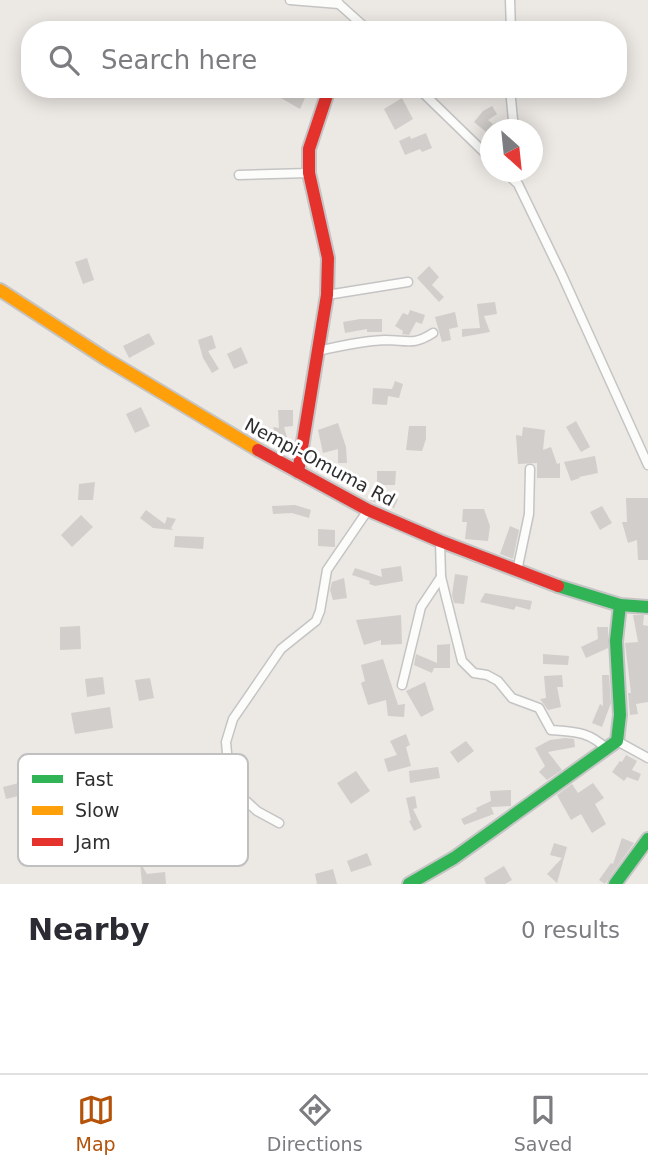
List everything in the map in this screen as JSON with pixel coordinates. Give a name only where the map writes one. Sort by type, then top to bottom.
[{"type":"street","points":[[290,0],[338,2],[357,21]]},
{"type":"street","points":[[510,0],[511,21]]},
{"type":"street","points":[[298,472],[327,295],[328,258],[309,173],[309,149],[327,98]]},
{"type":"street","points":[[428,98],[480,147]]},
{"type":"street","points":[[511,98],[513,119]]},
{"type":"street","points":[[239,175],[309,173]]},
{"type":"street","points":[[518,184],[648,465]]},
{"type":"street","points":[[327,295],[408,282]]},
{"type":"street","name":"Nempi-Omuma Rd","points":[[0,290],[106,359],[235,437],[368,510],[440,541],[580,594],[620,605],[648,607]]},
{"type":"street","points":[[318,351],[387,340],[411,343],[433,333]]},
{"type":"street","points":[[517,571],[530,514],[530,470]]},
{"type":"street","points":[[227,754],[226,742],[233,719],[281,649],[316,621],[327,570],[368,510]]},
{"type":"street","points":[[440,541],[441,577],[462,661],[468,669],[498,681],[512,698],[539,708],[551,730],[569,730],[648,758]]},
{"type":"street","points":[[402,685],[421,607],[441,577]]},
{"type":"street","points":[[409,884],[454,858],[612,745],[620,715],[616,641],[620,605]]},
{"type":"street","points":[[248,803],[279,823]]},
{"type":"street","points":[[615,884],[648,839]]},
{"type":"building","points":[[281,98],[305,98],[300,109]]},
{"type":"building","points":[[402,98],[413,119],[395,130],[384,109]]},
{"type":"building","points":[[492,106],[497,114],[490,119],[480,119],[480,127],[474,122],[483,111]]},
{"type":"building","points":[[426,133],[432,148],[405,155],[399,141]]},
{"type":"building","points":[[87,258],[94,280],[83,284],[75,262]]},
{"type":"building","points":[[429,266],[439,277],[432,285],[444,297],[439,302],[417,278]]},
{"type":"building","points":[[495,302],[497,314],[484,316],[490,332],[462,337],[462,329],[480,328],[477,304]]},
{"type":"building","points":[[410,310],[425,315],[422,324],[416,322],[409,335],[402,334],[403,331],[395,326],[403,313],[408,315]]},
{"type":"building","points":[[455,312],[458,327],[449,329],[451,340],[442,342],[435,317]]},
{"type":"building","points":[[382,319],[382,332],[367,332],[367,329],[345,333],[343,322]]},
{"type":"building","points":[[149,333],[155,344],[129,358],[123,346]]},
{"type":"building","points":[[212,335],[216,348],[208,351],[219,369],[212,373],[203,358],[198,340]]},
{"type":"building","points":[[241,347],[248,363],[234,369],[227,354]]},
{"type":"building","points":[[395,381],[403,384],[399,398],[388,396],[387,405],[372,404],[373,388],[392,389]]},
{"type":"building","points":[[141,407],[150,426],[135,433],[126,414]]},
{"type":"building","points":[[278,410],[293,410],[293,426],[284,427],[288,441],[278,444],[273,427],[279,428]]},
{"type":"building","points":[[576,421],[590,447],[581,452],[566,427]]},
{"type":"building","points":[[338,423],[346,447],[347,463],[338,463],[338,449],[323,453],[318,430]]},
{"type":"building","points":[[409,426],[426,426],[422,451],[406,450]]},
{"type":"building","points":[[523,427],[545,430],[543,450],[551,447],[557,464],[560,463],[560,478],[537,478],[537,463],[518,464],[516,435],[522,436]]},
{"type":"building","points":[[595,456],[598,473],[571,481],[564,462]]},
{"type":"building","points":[[377,471],[396,471],[395,485],[377,485]]},
{"type":"building","points":[[95,482],[93,500],[78,500],[79,484]]},
{"type":"building","points":[[377,490],[398,499],[394,508],[370,501],[373,491]]},
{"type":"building","points":[[626,498],[648,498],[648,560],[638,560],[637,540],[628,543],[622,522],[627,522]]},
{"type":"building","points":[[295,505],[311,510],[309,518],[292,513],[273,514],[272,506]]},
{"type":"building","points":[[602,506],[612,523],[600,530],[590,512]]},
{"type":"building","points":[[463,509],[484,509],[490,526],[488,541],[465,539],[467,522],[462,522]]},
{"type":"building","points":[[146,510],[165,524],[167,517],[176,519],[171,528],[173,530],[153,528],[140,518]]},
{"type":"building","points":[[81,515],[93,527],[72,547],[61,535]]},
{"type":"building","points":[[510,526],[519,530],[513,559],[500,554]]},
{"type":"building","points":[[318,529],[335,530],[335,547],[318,546]]},
{"type":"building","points":[[175,536],[204,537],[203,549],[174,547]]},
{"type":"building","points":[[401,566],[403,581],[375,586],[369,584],[370,581],[352,575],[355,568],[382,577],[381,569]]},
{"type":"building","points":[[455,574],[468,576],[464,604],[454,603],[452,595]]},
{"type":"building","points":[[344,578],[347,598],[333,600],[330,590],[332,582]]},
{"type":"building","points":[[485,593],[532,601],[530,610],[516,606],[514,610],[480,602]]},
{"type":"building","points":[[401,615],[402,644],[381,645],[381,640],[364,645],[356,620]]},
{"type":"building","points":[[633,615],[644,615],[643,625],[648,626],[648,702],[636,704],[638,714],[630,715],[628,693],[631,693],[625,643],[638,642]]},
{"type":"building","points":[[80,626],[81,649],[60,650],[60,627]]},
{"type":"building","points":[[597,627],[608,627],[608,648],[586,658],[581,647],[598,639]]},
{"type":"building","points":[[450,644],[450,668],[434,668],[432,673],[414,665],[416,654],[437,663],[437,645]]},
{"type":"building","points":[[543,654],[569,656],[568,665],[543,664]]},
{"type":"building","points":[[383,659],[398,705],[405,704],[404,717],[388,716],[386,700],[368,705],[361,683],[365,681],[361,665]]},
{"type":"building","points":[[562,675],[563,687],[557,687],[561,707],[548,710],[540,699],[546,698],[544,676]]},
{"type":"building","points":[[602,675],[609,675],[611,703],[602,727],[592,723],[600,704],[603,706]]},
{"type":"building","points":[[103,677],[105,694],[87,697],[85,679]]},
{"type":"building","points":[[150,678],[154,698],[139,701],[135,680]]},
{"type":"building","points":[[425,682],[434,710],[421,717],[406,691]]},
{"type":"building","points":[[110,707],[113,728],[75,734],[71,713]]},
{"type":"building","points":[[406,734],[410,745],[406,747],[411,766],[388,772],[384,759],[397,755],[390,741]]},
{"type":"building","points":[[574,739],[575,747],[548,752],[562,770],[547,780],[539,772],[545,766],[535,748],[550,740]]},
{"type":"building","points":[[466,741],[474,751],[458,763],[450,752]]},
{"type":"building","points":[[626,755],[637,761],[632,770],[641,774],[638,781],[627,777],[624,781],[612,772]]},
{"type":"building","points":[[438,767],[440,778],[410,783],[409,771]]},
{"type":"building","points":[[356,771],[370,791],[351,804],[337,783]]},
{"type":"building","points":[[18,783],[18,796],[6,799],[3,787]]},
{"type":"building","points":[[593,783],[604,798],[595,804],[606,824],[592,833],[581,814],[571,820],[557,795],[572,784],[578,793]]},
{"type":"building","points":[[511,790],[511,806],[491,807],[494,814],[464,825],[461,819],[491,801],[490,791]]},
{"type":"building","points":[[415,796],[417,808],[413,809],[422,827],[414,831],[409,821],[411,820],[406,798]]},
{"type":"building","points":[[622,838],[634,843],[605,884],[599,880],[611,863],[613,864]]},
{"type":"building","points":[[554,843],[567,847],[557,883],[547,874],[562,858],[550,855]]},
{"type":"building","points":[[367,853],[372,865],[351,872],[347,861]]},
{"type":"building","points":[[140,866],[147,874],[165,872],[166,884],[142,884]]},
{"type":"building","points":[[504,866],[512,880],[505,884],[486,884],[484,878]]},
{"type":"building","points":[[333,869],[337,884],[317,884],[315,874]]},
{"type":"traffic: fast","points":[[558,586],[620,605],[648,607]]},
{"type":"traffic: fast","points":[[409,884],[454,858],[617,741],[620,715],[616,641],[620,605]]},
{"type":"traffic: fast","points":[[615,884],[648,839]]},
{"type":"traffic: slow","points":[[0,290],[106,359],[258,450]]},
{"type":"traffic: jam","points":[[298,472],[327,295],[328,258],[309,173],[309,149],[326,98]]},
{"type":"traffic: jam","points":[[258,450],[368,510],[558,586]]}]
